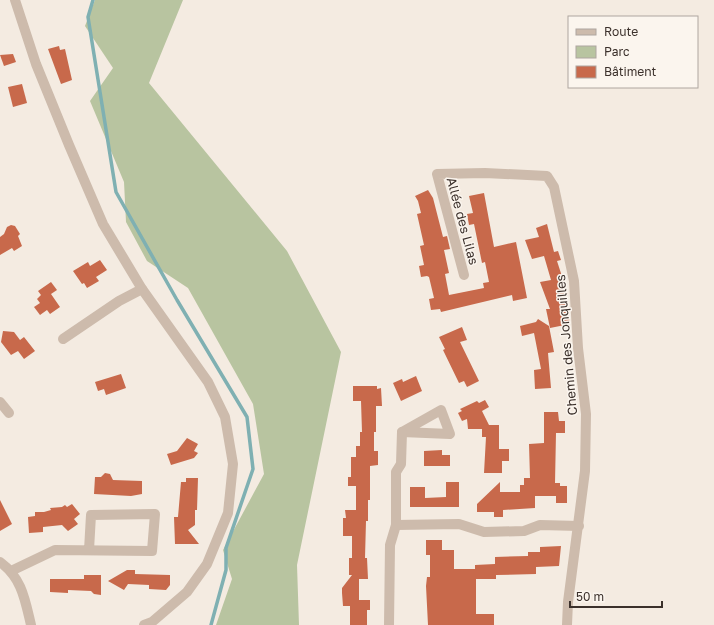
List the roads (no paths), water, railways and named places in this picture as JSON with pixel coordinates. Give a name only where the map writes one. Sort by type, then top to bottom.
[{"type":"street","points":[[15,0],[36,64],[100,217],[142,289],[208,382],[225,417],[233,464],[228,513],[207,564],[187,592],[152,622],[144,625]]},
{"type":"street","name":"Chemin des Jonquilles","points":[[437,174],[485,173],[547,176],[554,187],[574,281],[578,348],[586,414],[584,471],[579,526],[568,602],[567,625]]},
{"type":"street","name":"Allée des Lilas","points":[[437,174],[464,275]]},
{"type":"street","points":[[63,339],[119,301],[142,289]]},
{"type":"street","points":[[0,402],[9,413]]},
{"type":"street","points":[[389,625],[390,545],[396,525],[396,472],[401,464],[402,432]]},
{"type":"street","points":[[11,571],[55,550],[152,551],[155,514],[91,514],[89,550]]},
{"type":"street","points":[[396,525],[460,524],[484,532],[524,531],[540,525],[579,526]]},
{"type":"street","points":[[0,562],[11,571],[24,593],[31,625]]},
{"type":"waterway","points":[[93,0],[88,17],[116,192],[177,300],[247,417],[253,469],[226,548],[226,570],[211,625]]}]
